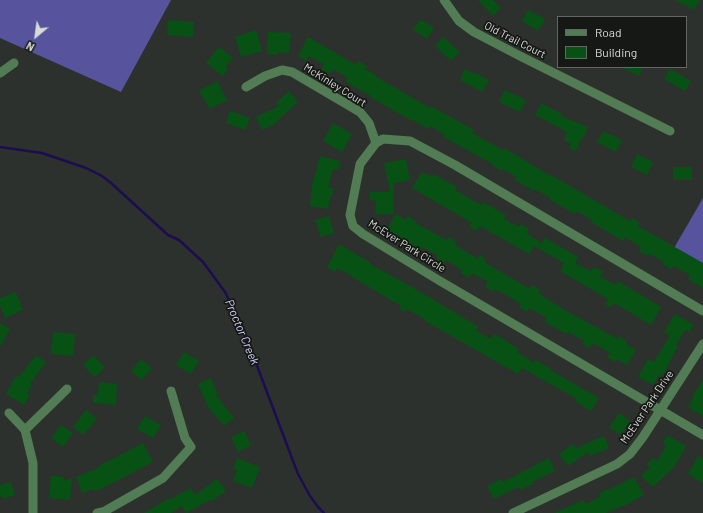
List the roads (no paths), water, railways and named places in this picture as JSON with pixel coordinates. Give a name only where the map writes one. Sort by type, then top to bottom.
[{"type":"street","name":"Old Trail Court","points":[[444,0],[459,21],[474,32],[670,131]]},
{"type":"street","points":[[0,74],[14,63]]},
{"type":"street","name":"McKinley Court","points":[[246,87],[265,76],[282,70],[292,72],[360,112],[369,123],[376,143]]},
{"type":"street","points":[[376,143],[383,139],[410,141],[454,164],[703,311]]},
{"type":"street","name":"McEver Park Circle","points":[[376,143],[360,164],[350,215],[353,226],[440,281],[703,435]]},
{"type":"street","name":"McEver Park Drive","points":[[513,513],[617,464],[630,454],[661,410],[703,344]]},
{"type":"street","points":[[26,430],[67,389]]},
{"type":"street","points":[[97,513],[105,511],[163,478],[191,448],[185,438],[171,391]]},
{"type":"street","points":[[9,413],[26,430],[33,463],[33,513]]},
{"type":"waterway","name":"Proctor Creek","points":[[0,147],[42,153],[86,168],[102,176],[168,235],[179,240],[203,262],[225,292],[240,321],[298,474],[310,496],[324,513]]}]
